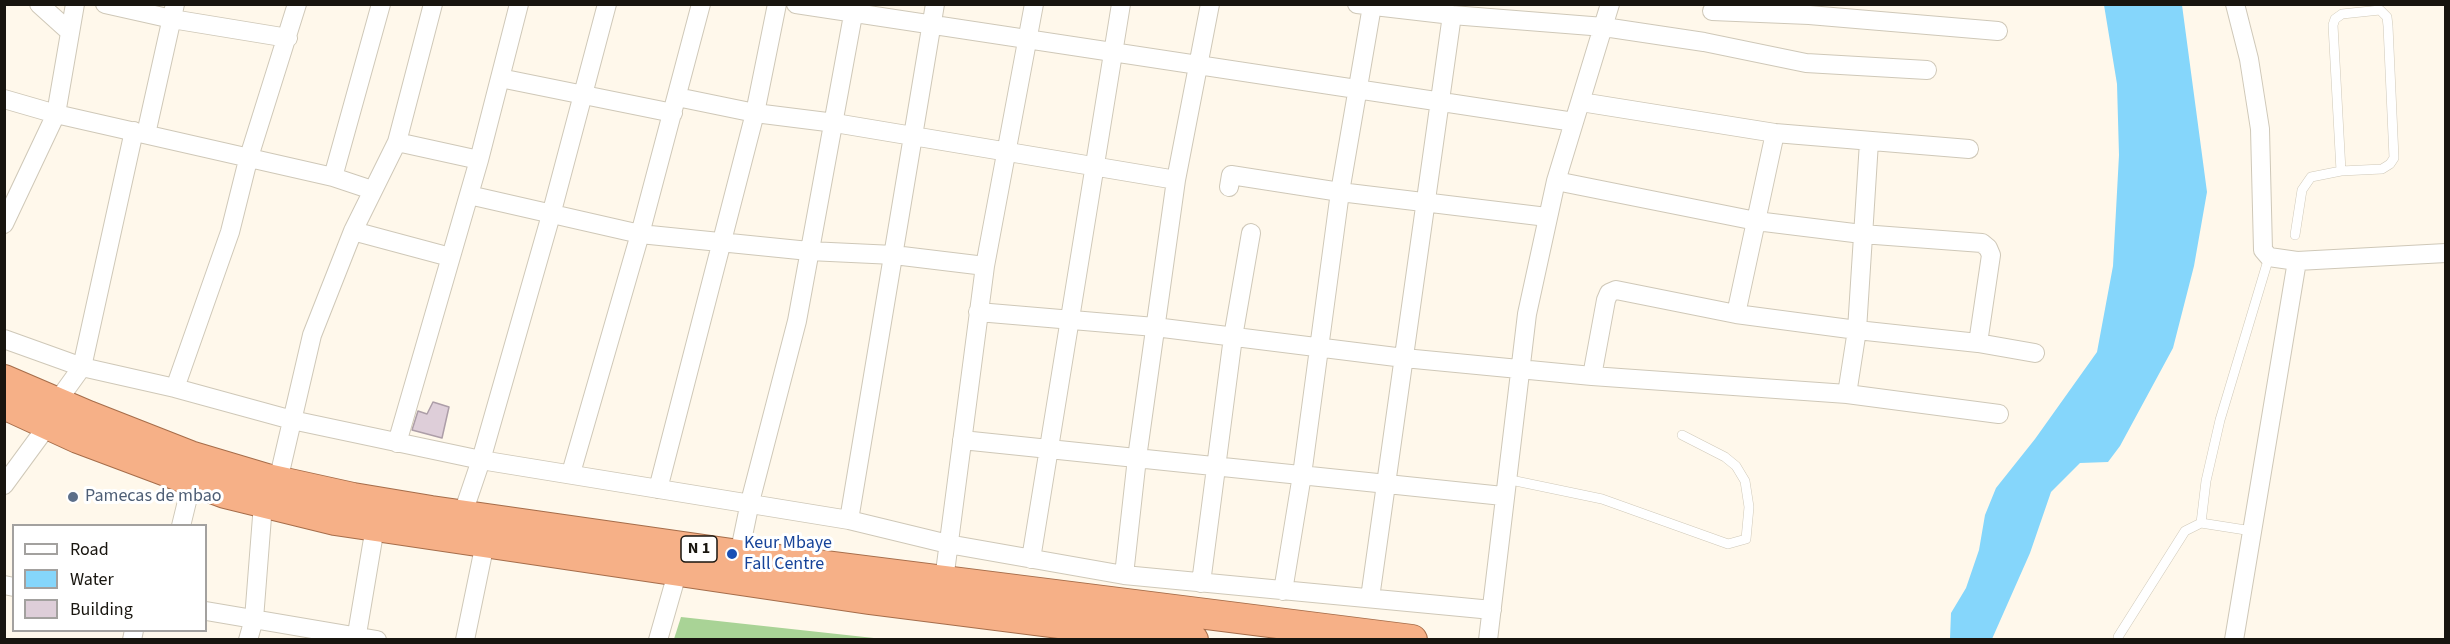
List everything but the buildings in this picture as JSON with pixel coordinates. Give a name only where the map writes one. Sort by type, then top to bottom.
[{"type":"highway","name":"N 1","points":[[4,380],[52,414],[131,459],[192,481],[270,493],[353,498],[462,516],[739,555],[1412,639]]},
{"type":"highway","name":"N 1","points":[[4,404],[52,414],[190,456],[270,493],[375,527],[868,599],[1192,639]]},
{"type":"street","points":[[39,4],[70,32]]},
{"type":"street","points":[[5,222],[56,114],[75,4]]},
{"type":"street","points":[[105,4],[174,12],[288,38]]},
{"type":"street","points":[[175,388],[230,232],[248,160],[297,4]]},
{"type":"street","points":[[333,177],[381,4]]},
{"type":"street","points":[[248,639],[254,619],[270,493],[292,420],[312,335],[352,231],[397,142],[433,4]]},
{"type":"street","points":[[397,443],[479,160],[519,4]]},
{"type":"street","points":[[462,516],[481,460],[551,215],[607,4]]},
{"type":"street","points":[[571,474],[640,234],[701,4]]},
{"type":"street","points":[[658,489],[724,242],[755,113],[777,4]]},
{"type":"street","points":[[796,4],[855,9],[932,25],[1574,122]]},
{"type":"street","points":[[849,520],[935,4]]},
{"type":"street","points":[[944,580],[985,266],[1034,4]]},
{"type":"street","points":[[1030,559],[1050,449],[1121,4]]},
{"type":"street","points":[[1124,575],[1137,458],[1176,180],[1210,4]]},
{"type":"street","points":[[1488,639],[1504,488],[1527,314],[1556,181],[1610,4]]},
{"type":"street","points":[[2235,4],[2250,59],[2259,129],[2263,250],[2269,257],[2297,261],[2445,253]]},
{"type":"street","points":[[1283,591],[1302,476],[1340,192],[1358,90],[1364,5],[1452,15],[1604,27],[1704,42],[1806,63],[1927,70]]},
{"type":"street","points":[[1704,42],[1713,8],[1810,10],[1998,31]]},
{"type":"street","points":[[739,555],[750,502],[797,321],[808,251],[835,123],[855,9]]},
{"type":"street","points":[[4,485],[82,367],[140,132],[174,12]]},
{"type":"street","points":[[1370,598],[1452,15]]},
{"type":"street","points":[[500,78],[584,94],[835,123],[1176,180]]},
{"type":"street","points":[[4,99],[56,114],[140,132],[248,160],[333,177],[372,190]]},
{"type":"street","points":[[1581,102],[1775,133],[1969,149]]},
{"type":"street","points":[[1736,314],[1775,133]]},
{"type":"street","points":[[397,142],[479,160]]},
{"type":"street","points":[[1847,394],[1857,330],[1869,142]]},
{"type":"street","points":[[1229,187],[1231,175],[1340,192],[1547,217]]},
{"type":"street","points":[[1556,181],[1756,221],[1862,234],[1982,243],[1991,255],[1978,343]]},
{"type":"street","points":[[469,195],[640,234],[808,251],[894,255],[985,266]]},
{"type":"street","points":[[352,231],[450,257]]},
{"type":"street","points":[[1201,583],[1233,338],[1251,233]]},
{"type":"street","points":[[2234,639],[2297,261]]},
{"type":"street","points":[[1592,376],[1606,300],[1609,293],[1616,290],[1736,314],[1978,343],[2035,353]]},
{"type":"street","points":[[978,312],[1155,327],[1404,358],[1592,376],[1847,394],[1999,414]]},
{"type":"street","points":[[4,339],[82,367],[175,388],[292,420],[481,460],[750,502],[849,520],[948,544],[1124,575],[1492,610]]},
{"type":"street","points":[[962,440],[1387,484],[1504,488]]},
{"type":"street","points":[[181,524],[192,481]]},
{"type":"street","points":[[356,638],[375,527]]},
{"type":"street","points":[[465,639],[485,543]]},
{"type":"street","points":[[658,639],[678,570]]},
{"type":"street","points":[[207,611],[356,638],[377,639]]},
{"type":"lane","points":[[2295,235],[2302,190],[2311,177],[2341,171],[2382,169],[2394,158],[2387,16],[2380,10],[2361,8],[2342,14],[2335,19],[2333,25],[2341,171]]},
{"type":"lane","points":[[2201,523],[2206,481],[2220,420],[2269,257]]},
{"type":"lane","points":[[1504,488],[1602,499],[1728,544],[1746,539],[1749,507],[1745,481],[1736,466],[1725,457],[1682,435]]},
{"type":"lane","points":[[2118,638],[2185,531],[2201,523],[2252,531]]},
{"type":"green space","points":[[681,617],[883,639],[674,639]]},
{"type":"water","points":[[2104,5],[2182,5],[2207,192],[2194,266],[2173,348],[2120,446],[2108,462],[2080,463],[2051,492],[2030,553],[1992,639],[1950,639],[1951,613],[1966,588],[1979,550],[1985,515],[1996,488],[2035,439],[2097,352],[2113,266],[2119,155],[2117,84]]},
{"type":"place","name":"Pamecas de mbao","points":[[73,497]]},
{"type":"place","name":"Keur Mbaye Fall Centre","points":[[732,554]]}]
